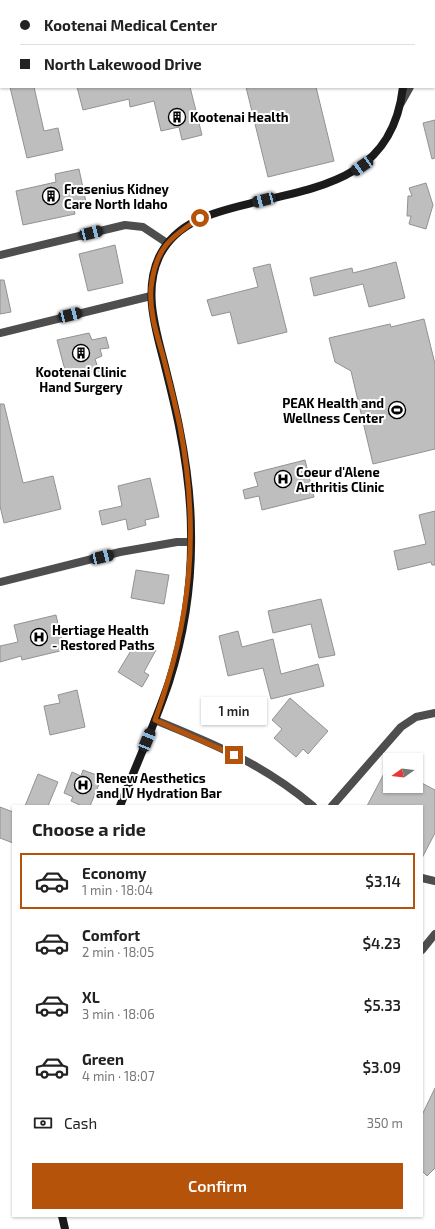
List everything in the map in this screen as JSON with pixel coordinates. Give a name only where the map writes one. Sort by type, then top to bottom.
[{"type":"street","points":[[120,805],[170,680],[186,606],[192,542],[186,466],[180,427],[153,319],[151,296],[154,272],[158,259],[167,243],[174,235],[211,213],[321,186],[348,175],[372,158],[384,144],[397,119],[403,88]]},
{"type":"street","points":[[401,104],[409,88]]},
{"type":"street","points":[[0,255],[125,225],[143,226],[167,243]]},
{"type":"street","points":[[0,333],[151,296]]},
{"type":"street","points":[[0,582],[120,552],[177,542],[192,542]]},
{"type":"street","points":[[333,805],[406,722],[416,717],[435,713]]},
{"type":"street","points":[[155,720],[212,743],[257,766],[290,788],[312,805]]},
{"type":"street","points":[[423,878],[435,881]]},
{"type":"street","points":[[423,949],[435,934]]},
{"type":"street","points":[[62,1217],[65,1229]]},
{"type":"building","points":[[10,88],[34,88],[44,131],[58,128],[63,150],[27,158]]},
{"type":"building","name":"Kootenai Health","points":[[77,88],[190,88],[202,135],[182,140],[179,127],[161,131],[154,101],[130,107],[129,99],[83,110]]},
{"type":"building","points":[[246,88],[316,88],[334,161],[268,177]]},
{"type":"building","points":[[435,120],[435,158],[432,159],[423,123]]},
{"type":"building","name":"Fresenius Kidney Care North Idaho","points":[[79,169],[86,202],[73,204],[75,214],[23,225],[16,191],[56,182],[55,174]]},
{"type":"building","points":[[426,183],[433,205],[426,229],[409,224],[411,216],[407,216],[408,196],[412,196],[409,188]]},
{"type":"building","points":[[115,245],[123,283],[88,291],[79,254]]},
{"type":"building","points":[[396,262],[405,298],[369,307],[363,284],[314,296],[310,278],[352,268],[353,273]]},
{"type":"building","points":[[270,264],[287,332],[238,344],[230,312],[212,316],[207,300],[258,287],[253,268]]},
{"type":"building","points":[[0,280],[4,280],[11,312],[0,314]]},
{"type":"building","name":"PEAK Health and Wellness Center","points":[[424,319],[435,364],[435,449],[373,464],[351,371],[335,362],[329,338],[390,324],[391,327]]},
{"type":"building","name":"Kootenai Clinic Hand Surgery","points":[[89,333],[92,340],[106,337],[109,348],[100,349],[102,356],[95,359],[99,371],[67,378],[57,340]]},
{"type":"building","points":[[0,404],[4,404],[23,483],[53,476],[61,509],[4,523],[0,506]]},
{"type":"building","name":"Coeur d'Alene Arthritis Clinic","points":[[305,460],[314,497],[262,510],[259,496],[245,499],[243,490],[258,486],[254,473]]},
{"type":"building","points":[[150,478],[159,517],[145,520],[146,525],[128,530],[126,519],[102,525],[99,511],[122,506],[118,486]]},
{"type":"building","points":[[435,511],[435,565],[432,565],[431,562],[398,570],[394,551],[426,544],[419,515]]},
{"type":"building","points":[[136,570],[169,575],[164,604],[131,598]]},
{"type":"building","points":[[321,599],[335,655],[319,658],[311,624],[273,633],[268,611]]},
{"type":"building","name":"Hertiage Health - Restored Paths","points":[[56,615],[64,650],[22,660],[21,656],[0,662],[0,646],[18,642],[14,625]]},
{"type":"building","points":[[238,631],[242,647],[273,639],[281,674],[318,664],[324,686],[271,699],[263,668],[228,676],[219,636]]},
{"type":"building","points":[[138,639],[156,650],[144,672],[149,675],[142,687],[118,672]]},
{"type":"building","points":[[77,690],[85,727],[50,735],[44,706],[60,703],[58,695]]},
{"type":"building","points":[[290,698],[328,731],[308,754],[303,749],[296,757],[274,738],[282,729],[272,720]]},
{"type":"building","name":"Renew Aesthetics and IV Hydration Bar","points":[[83,770],[102,777],[90,805],[80,805],[71,801],[73,797],[64,793],[72,772],[81,776]]},
{"type":"building","points":[[38,774],[58,782],[48,805],[25,805]]},
{"type":"building","points":[[383,775],[383,793],[423,793],[423,784],[435,790],[435,833],[423,856],[423,805],[368,805]]},
{"type":"building","points":[[0,807],[12,812],[12,843],[0,838]]},
{"type":"building","points":[[435,1088],[435,1168],[427,1176],[423,1172],[423,1113]]},
{"type":"place","name":"Kootenai Health","points":[[177,117]]},
{"type":"place","name":"Fresenius Kidney Care North Idaho","points":[[51,196]]},
{"type":"place","name":"Kootenai Clinic Hand Surgery","points":[[81,353]]},
{"type":"place","name":"PEAK Health and Wellness Center","points":[[397,410]]},
{"type":"place","name":"Coeur d'Alene Arthritis Clinic","points":[[283,479]]},
{"type":"place","name":"Hertiage Health - Restored Paths","points":[[39,637]]},
{"type":"place","name":"Renew Aesthetics and IV Hydration Bar","points":[[83,785]]},
{"type":"route","points":[[200,218],[174,235],[165,246],[158,259],[151,289],[153,319],[180,427],[188,473],[192,542],[186,606],[178,646],[170,680],[155,720],[212,743],[234,755]]}]
